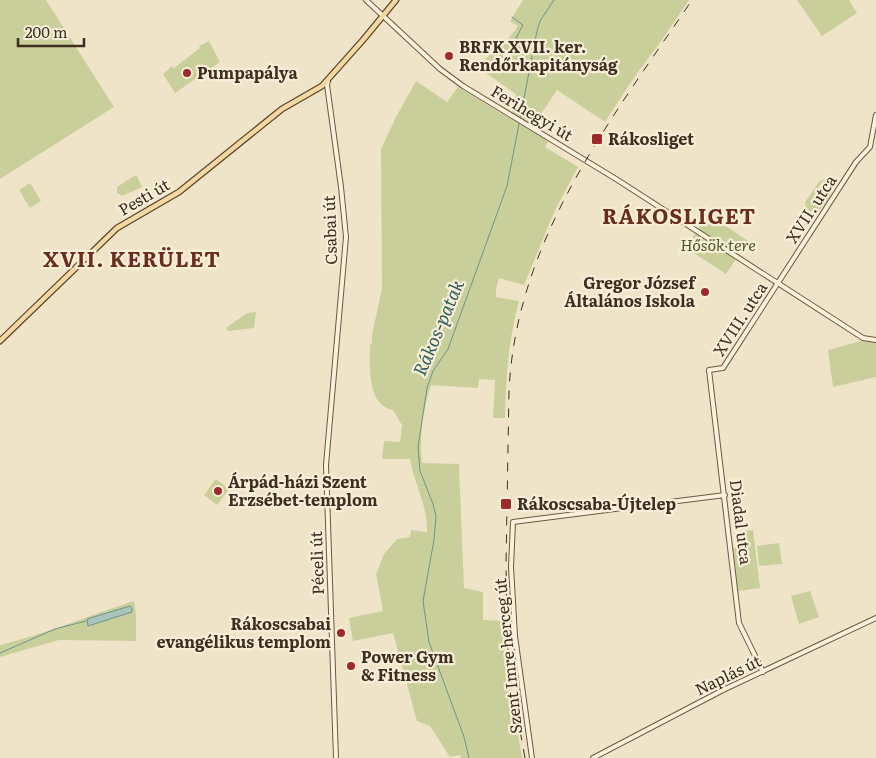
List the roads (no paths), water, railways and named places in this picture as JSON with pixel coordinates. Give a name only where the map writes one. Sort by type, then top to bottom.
[{"type":"main road","name":"Pesti út","points":[[0,341],[117,228],[179,192],[282,109],[328,79],[396,0]]},
{"type":"main road","name":"Pesti út","points":[[313,90],[326,84],[328,79]]},
{"type":"street","name":"Ferihegyi út","points":[[366,0],[455,81],[616,179],[863,338],[876,340]]},
{"type":"street","name":"Csabai út","points":[[328,92],[335,71]]},
{"type":"street","name":"Csabai út","points":[[326,84],[346,237],[335,368]]},
{"type":"street","name":"XVII. utca","points":[[778,283],[856,162],[868,150],[876,115]]},
{"type":"street","name":"XVIII. utca","points":[[709,370],[723,368],[778,283]]},
{"type":"street","name":"Péceli út","points":[[335,368],[326,465],[336,758]]},
{"type":"street","name":"Diadal utca","points":[[709,370],[739,623],[763,672]]},
{"type":"street","name":"Szent Imre herceg út","points":[[532,758],[515,636],[511,567],[513,522],[725,495]]},
{"type":"street","name":"Naplás út","points":[[593,758],[723,690],[876,618]]},
{"type":"water","points":[[130,606],[132,612],[88,626],[87,619]]},
{"type":"waterway","name":"Rákos-patak","points":[[469,758],[464,737],[429,642],[423,601],[434,540],[436,516],[420,471],[418,447],[427,388],[433,371],[448,349],[507,186],[537,31],[540,21],[554,0]]},
{"type":"waterway","points":[[512,17],[523,25],[516,38],[528,45]]},
{"type":"waterway","points":[[0,653],[55,629],[86,621]]},
{"type":"railway","points":[[525,758],[511,681],[507,639],[506,564],[509,391],[516,335],[529,283],[549,232],[573,183],[600,136],[692,0]]},
{"type":"place","name":"BRFK XVII. ker. Rendőrkapitányság","points":[[449,56]]},
{"type":"place","name":"Pumpapálya","points":[[187,73]]},
{"type":"place","name":"Rákosliget","points":[[597,139]]},
{"type":"place","name":"Gregor József Általános Iskola","points":[[705,292]]},
{"type":"place","name":"Árpád-házi Szent Erzsébet-templom","points":[[218,491]]},
{"type":"place","name":"Rákoscsaba-Újtelep","points":[[506,504]]},
{"type":"place","name":"Rákoscsabai evangélikus templom","points":[[341,633]]},
{"type":"place","name":"Power Gym & Fitness","points":[[351,666]]},
{"type":"district","name":"RÁKOSLIGET","points":[[679,217]]},
{"type":"district","name":"XVII. KERÜLET","points":[[132,260]]},
{"type":"park label","name":"Hősök tere","points":[[718,245]]}]
